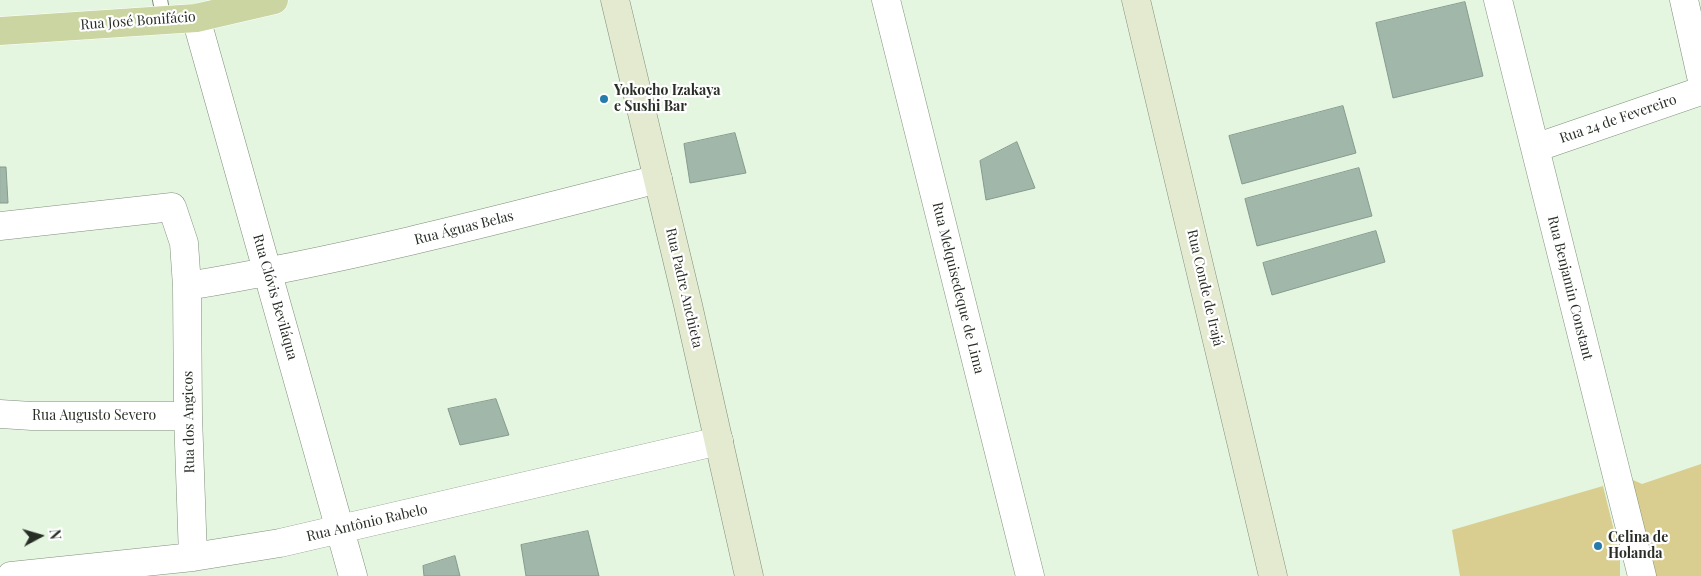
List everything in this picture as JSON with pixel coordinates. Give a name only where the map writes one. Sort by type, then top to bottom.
[{"type":"main road","name":"Rua José Bonifácio","points":[[0,31],[162,10],[196,18],[274,0]]},
{"type":"main road","name":"Rua Padre Anchieta","points":[[615,0],[750,576]]},
{"type":"main road","name":"Rua Conde de Irajá","points":[[1136,0],[1273,576]]},
{"type":"street","name":"Rua Melquisedeque de Lima","points":[[886,0],[1030,576]]},
{"type":"street","name":"Rua Benjamin Constant","points":[[1498,0],[1642,576]]},
{"type":"street","points":[[1684,0],[1701,76]]},
{"type":"street","name":"Rua Clóvis Beviláqua","points":[[196,18],[354,576]]},
{"type":"street","name":"Rua 24 de Fevereiro","points":[[1534,148],[1701,91]]},
{"type":"street","name":"Rua Águas Belas","points":[[268,273],[466,228],[658,179]]},
{"type":"street","name":"Rua dos Angicos","points":[[0,226],[172,207],[184,243],[187,286],[188,416],[193,557]]},
{"type":"street","points":[[187,286],[268,273]]},
{"type":"street","name":"Rua Augusto Severo","points":[[0,414],[32,416],[188,416]]},
{"type":"street","name":"Rua Antônio Rabelo","points":[[11,576],[193,557],[280,543],[719,440]]},
{"type":"shaded area","points":[[1701,464],[1701,576],[1648,576],[1622,475],[1642,484]]},
{"type":"shaded area","points":[[1603,486],[1620,555],[1620,576],[1460,576],[1452,530]]},
{"type":"building","points":[[1465,2],[1483,76],[1393,98],[1376,23]]},
{"type":"building","points":[[1343,106],[1356,153],[1242,184],[1229,136]]},
{"type":"building","points":[[735,133],[746,173],[690,183],[684,144]]},
{"type":"building","points":[[1017,142],[1035,188],[986,200],[980,161]]},
{"type":"building","points":[[0,167],[6,167],[8,203],[0,203]]},
{"type":"building","points":[[1359,168],[1372,216],[1257,246],[1245,199]]},
{"type":"building","points":[[1376,231],[1385,262],[1272,295],[1263,263]]},
{"type":"building","points":[[496,399],[509,435],[460,445],[448,409]]},
{"type":"building","points":[[588,531],[599,576],[526,576],[521,545]]},
{"type":"building","points":[[455,556],[460,576],[424,576],[423,566]]},
{"type":"place","name":"Yokocho Izakaya e Sushi Bar","points":[[604,99]]},
{"type":"place","name":"Celina de Holanda","points":[[1598,546]]}]
